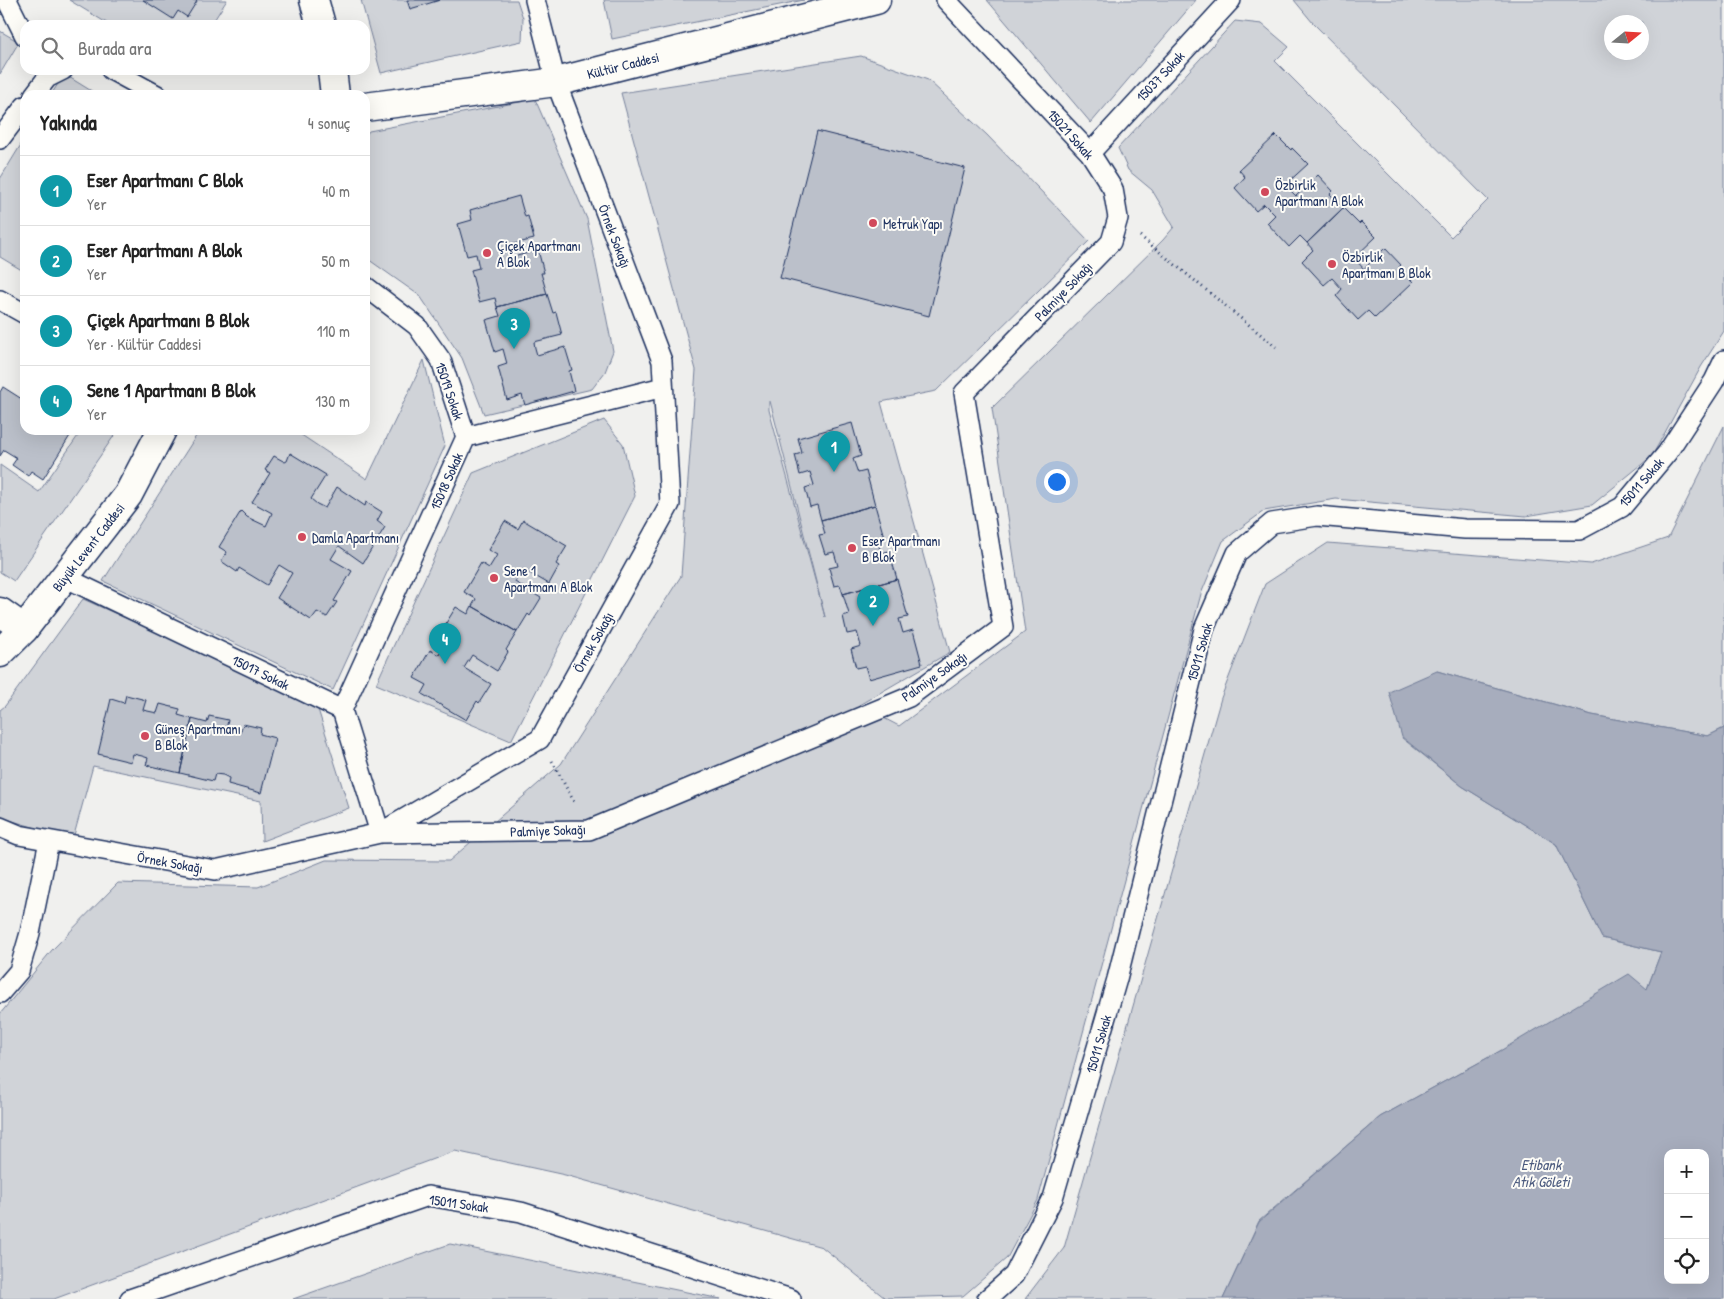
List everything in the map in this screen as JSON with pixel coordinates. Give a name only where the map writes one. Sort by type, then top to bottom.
[{"type":"street","points":[[314,0],[320,20]]},
{"type":"street","name":"Kültür Caddesi","points":[[370,106],[556,82],[876,0]]},
{"type":"street","points":[[333,75],[334,90]]},
{"type":"street","name":"Büyük Levent Caddesi","points":[[0,653],[24,628],[128,495],[159,435]]},
{"type":"street","points":[[0,612],[24,628]]},
{"type":"lane","points":[[7,0],[20,26]]},
{"type":"lane","name":"Örnek Sokağı","points":[[0,827],[19,835],[49,841],[215,870],[380,833],[540,739],[670,504],[662,361],[556,82],[535,0]]},
{"type":"lane","name":"15021 Sokak","points":[[946,0],[1090,153],[1113,190],[1118,218]]},
{"type":"lane","name":"15037 Sokak","points":[[1090,153],[1231,0]]},
{"type":"lane","points":[[38,90],[49,75]]},
{"type":"lane","points":[[120,75],[148,90]]},
{"type":"lane","points":[[0,139],[20,113]]},
{"type":"lane","name":"Palmiye Sokağı","points":[[380,833],[589,830],[909,697],[1003,627],[964,393],[1110,242],[1118,218]]},
{"type":"lane","name":"15019 Sokak","points":[[370,290],[417,326],[441,360],[466,437]]},
{"type":"lane","points":[[0,300],[20,311]]},
{"type":"lane","name":"15011 Sokak","points":[[987,1299],[1014,1275],[1053,1198],[1116,979],[1204,629],[1237,553],[1272,523],[1317,516],[1466,529],[1579,530],[1622,507],[1667,453],[1714,380],[1724,360]]},
{"type":"lane","name":"15018 Sokak","points":[[342,710],[466,437],[663,387]]},
{"type":"lane","name":"15017 Sokak","points":[[64,578],[342,710]]},
{"type":"lane","points":[[342,710],[380,833]]},
{"type":"lane","points":[[0,993],[19,971],[30,932],[49,841]]},
{"type":"lane","name":"15011 Sokak","points":[[130,1299],[428,1196],[521,1212],[760,1294],[791,1299]]},
{"type":"path","points":[[1118,218],[1276,347]]},
{"type":"path","points":[[540,739],[589,830]]},
{"type":"shaded area","points":[[69,0],[227,0],[214,20],[102,20]]},
{"type":"shaded area","points":[[361,0],[517,0],[523,18],[522,41],[381,73],[370,33],[370,20],[366,20]]},
{"type":"shaded area","points":[[604,0],[804,0],[612,39]]},
{"type":"shaded area","points":[[987,0],[1196,0],[1091,123]]},
{"type":"shaded area","points":[[1294,0],[1724,0],[1724,331],[1701,367],[1652,456],[1592,505],[1526,516],[1336,499],[1264,511],[1223,541],[1201,594],[1038,1200],[1007,1258],[963,1296],[885,1298],[822,1247],[565,1175],[455,1151],[54,1299],[0,1299],[0,1014],[52,950],[118,883],[258,887],[326,860],[449,861],[561,764],[681,576],[696,370],[621,93],[861,56],[928,80],[987,135],[1089,241],[936,391],[881,402],[950,652],[859,705],[899,726],[1025,632],[992,408],[1174,227],[1152,190],[1128,170],[1118,148],[1235,21],[1262,24],[1289,47],[1275,61],[1451,237],[1488,200],[1313,23]],"holes":[[[770,401],[825,617],[769,410]]]},
{"type":"shaded area","points":[[0,31],[19,42],[0,74]]},
{"type":"shaded area","points":[[63,75],[66,75],[90,90],[54,90]]},
{"type":"shaded area","points":[[535,99],[587,219],[613,351],[605,372],[592,389],[484,414],[462,358],[420,296],[370,261],[370,131]]},
{"type":"shaded area","points":[[20,146],[20,269],[0,257],[0,179]]},
{"type":"shaded area","points":[[424,360],[445,446],[333,690],[103,581],[197,435],[301,435],[367,479]]},
{"type":"shaded area","points":[[604,420],[623,444],[635,496],[511,741],[376,684],[473,473]]},
{"type":"shaded area","points":[[1724,426],[1724,728],[1708,736],[1592,715],[1437,671],[1402,738],[1462,786],[1556,844],[1602,938],[1661,952],[1647,989],[1500,1051],[1380,1117],[1259,1221],[1223,1299],[1025,1299],[1064,1248],[1221,698],[1265,584],[1328,543],[1591,564],[1668,538]]},
{"type":"shaded area","points":[[79,435],[115,435],[14,581],[0,572],[0,465],[39,492]]},
{"type":"shaded area","points":[[83,599],[316,703],[349,808],[262,841],[261,801],[93,766],[73,839],[6,819],[0,815],[0,710],[5,706]]},
{"type":"shaded area","points":[[450,1244],[721,1299],[293,1299]]},
{"type":"water","name":"Etibank Atık Göleti","points":[[1437,671],[1592,715],[1708,736],[1724,728],[1724,1299],[1223,1299],[1259,1222],[1380,1117],[1500,1051],[1629,974],[1647,989],[1661,952],[1602,938],[1556,844],[1462,786],[1402,737],[1389,692]]},
{"type":"building","points":[[143,0],[197,1],[187,17],[178,11],[173,19]]},
{"type":"building","points":[[407,0],[440,0],[410,9]]},
{"type":"building","name":"Metruk Yapı","points":[[817,131],[965,168],[929,316],[780,278]]},
{"type":"building","name":"Özbirlik Apartmanı A Blok","points":[[1276,135],[1308,164],[1285,185],[1296,196],[1318,175],[1333,191],[1330,194],[1343,208],[1307,243],[1300,236],[1289,247],[1267,223],[1275,215],[1264,204],[1256,211],[1235,188],[1245,177],[1239,170]]},
{"type":"building","name":"Çiçek Apartmanı A Blok","points":[[519,196],[525,217],[528,216],[534,239],[506,246],[510,258],[538,250],[544,273],[541,273],[547,294],[497,307],[495,298],[479,302],[471,270],[479,268],[476,254],[467,256],[458,224],[472,220],[470,210]]},
{"type":"building","name":"Özbirlik Apartmanı B Blok","points":[[1343,208],[1376,237],[1354,258],[1364,269],[1385,248],[1401,265],[1399,267],[1413,282],[1375,318],[1368,311],[1358,320],[1336,296],[1342,289],[1332,278],[1324,285],[1302,261],[1313,250],[1307,243]]},
{"type":"building","points":[[547,294],[553,313],[556,312],[562,335],[534,342],[535,348],[537,355],[565,347],[572,370],[569,371],[574,391],[525,405],[522,395],[507,400],[498,367],[507,364],[503,349],[495,352],[486,320],[500,316],[497,307]]},
{"type":"building","points":[[3,387],[20,398],[20,435],[70,435],[43,479],[31,471],[28,476],[12,465],[17,458],[4,450],[0,456],[0,392]]},
{"type":"building","points":[[852,423],[861,456],[853,459],[858,473],[866,471],[875,505],[821,520],[817,505],[810,507],[805,488],[814,485],[810,472],[800,475],[795,455],[802,453],[798,438]]},
{"type":"building","name":"Damla Apartmanı","points":[[290,453],[326,475],[311,499],[317,504],[325,508],[337,487],[365,506],[366,502],[382,512],[377,521],[385,527],[363,563],[339,546],[331,559],[352,571],[334,601],[337,602],[327,617],[317,612],[311,620],[277,598],[292,573],[279,565],[267,585],[239,568],[237,572],[221,561],[227,552],[219,547],[241,511],[247,517],[266,526],[272,513],[252,502],[270,473],[265,470],[274,456],[285,462]]},
{"type":"building","name":"Eser Apartmanı B Blok","points":[[875,505],[884,537],[877,538],[881,553],[889,551],[897,579],[843,594],[840,585],[834,586],[829,568],[838,566],[834,552],[825,554],[819,535],[825,534],[821,520]]},
{"type":"building","name":"Sene 1 Apartmanı A Blok","points":[[523,520],[567,546],[556,564],[559,566],[549,584],[523,569],[515,582],[541,598],[517,632],[472,606],[476,599],[464,592],[481,563],[489,568],[497,555],[488,550],[505,521],[518,529]]},
{"type":"building","points":[[897,579],[908,617],[899,619],[903,633],[913,630],[922,664],[869,679],[865,666],[856,668],[851,649],[861,646],[857,632],[847,634],[843,616],[849,614],[843,594]]},
{"type":"building","points":[[472,606],[517,632],[506,650],[508,652],[497,671],[472,655],[464,668],[491,684],[479,703],[477,701],[466,720],[422,694],[427,685],[414,678],[430,650],[439,655],[447,641],[438,636],[456,607],[468,614]]},
{"type":"building","name":"Güneş Apartmanı B Blok","points":[[126,695],[146,700],[143,710],[157,713],[160,704],[180,709],[178,715],[192,719],[180,773],[146,765],[148,758],[142,756],[133,754],[131,762],[98,754],[111,699],[124,703]]},
{"type":"building","points":[[209,716],[228,720],[226,730],[240,733],[243,724],[261,728],[260,734],[275,738],[261,793],[228,784],[229,778],[223,775],[215,774],[213,781],[180,773],[192,719],[207,723]]},
{"type":"place","name":"Özbirlik Apartmanı A Blok","points":[[1265,192]]},
{"type":"place","name":"Metruk Yapı","points":[[873,223]]},
{"type":"place","name":"Çiçek Apartmanı A Blok","points":[[487,253]]},
{"type":"place","name":"Özbirlik Apartmanı B Blok","points":[[1332,264]]},
{"type":"place","name":"Çiçek Apartmanı B Blok","points":[[514,349]]},
{"type":"place","name":"Eser Apartmanı C Blok","points":[[834,472]]},
{"type":"place","name":"Damla Apartmanı","points":[[302,537]]},
{"type":"place","name":"Eser Apartmanı B Blok","points":[[852,548]]},
{"type":"place","name":"Sene 1 Apartmanı A Blok","points":[[494,578]]},
{"type":"place","name":"Eser Apartmanı A Blok","points":[[873,626]]},
{"type":"place","name":"Sene 1 Apartmanı B Blok","points":[[445,664]]},
{"type":"place","name":"Güneş Apartmanı B Blok","points":[[145,736]]}]
